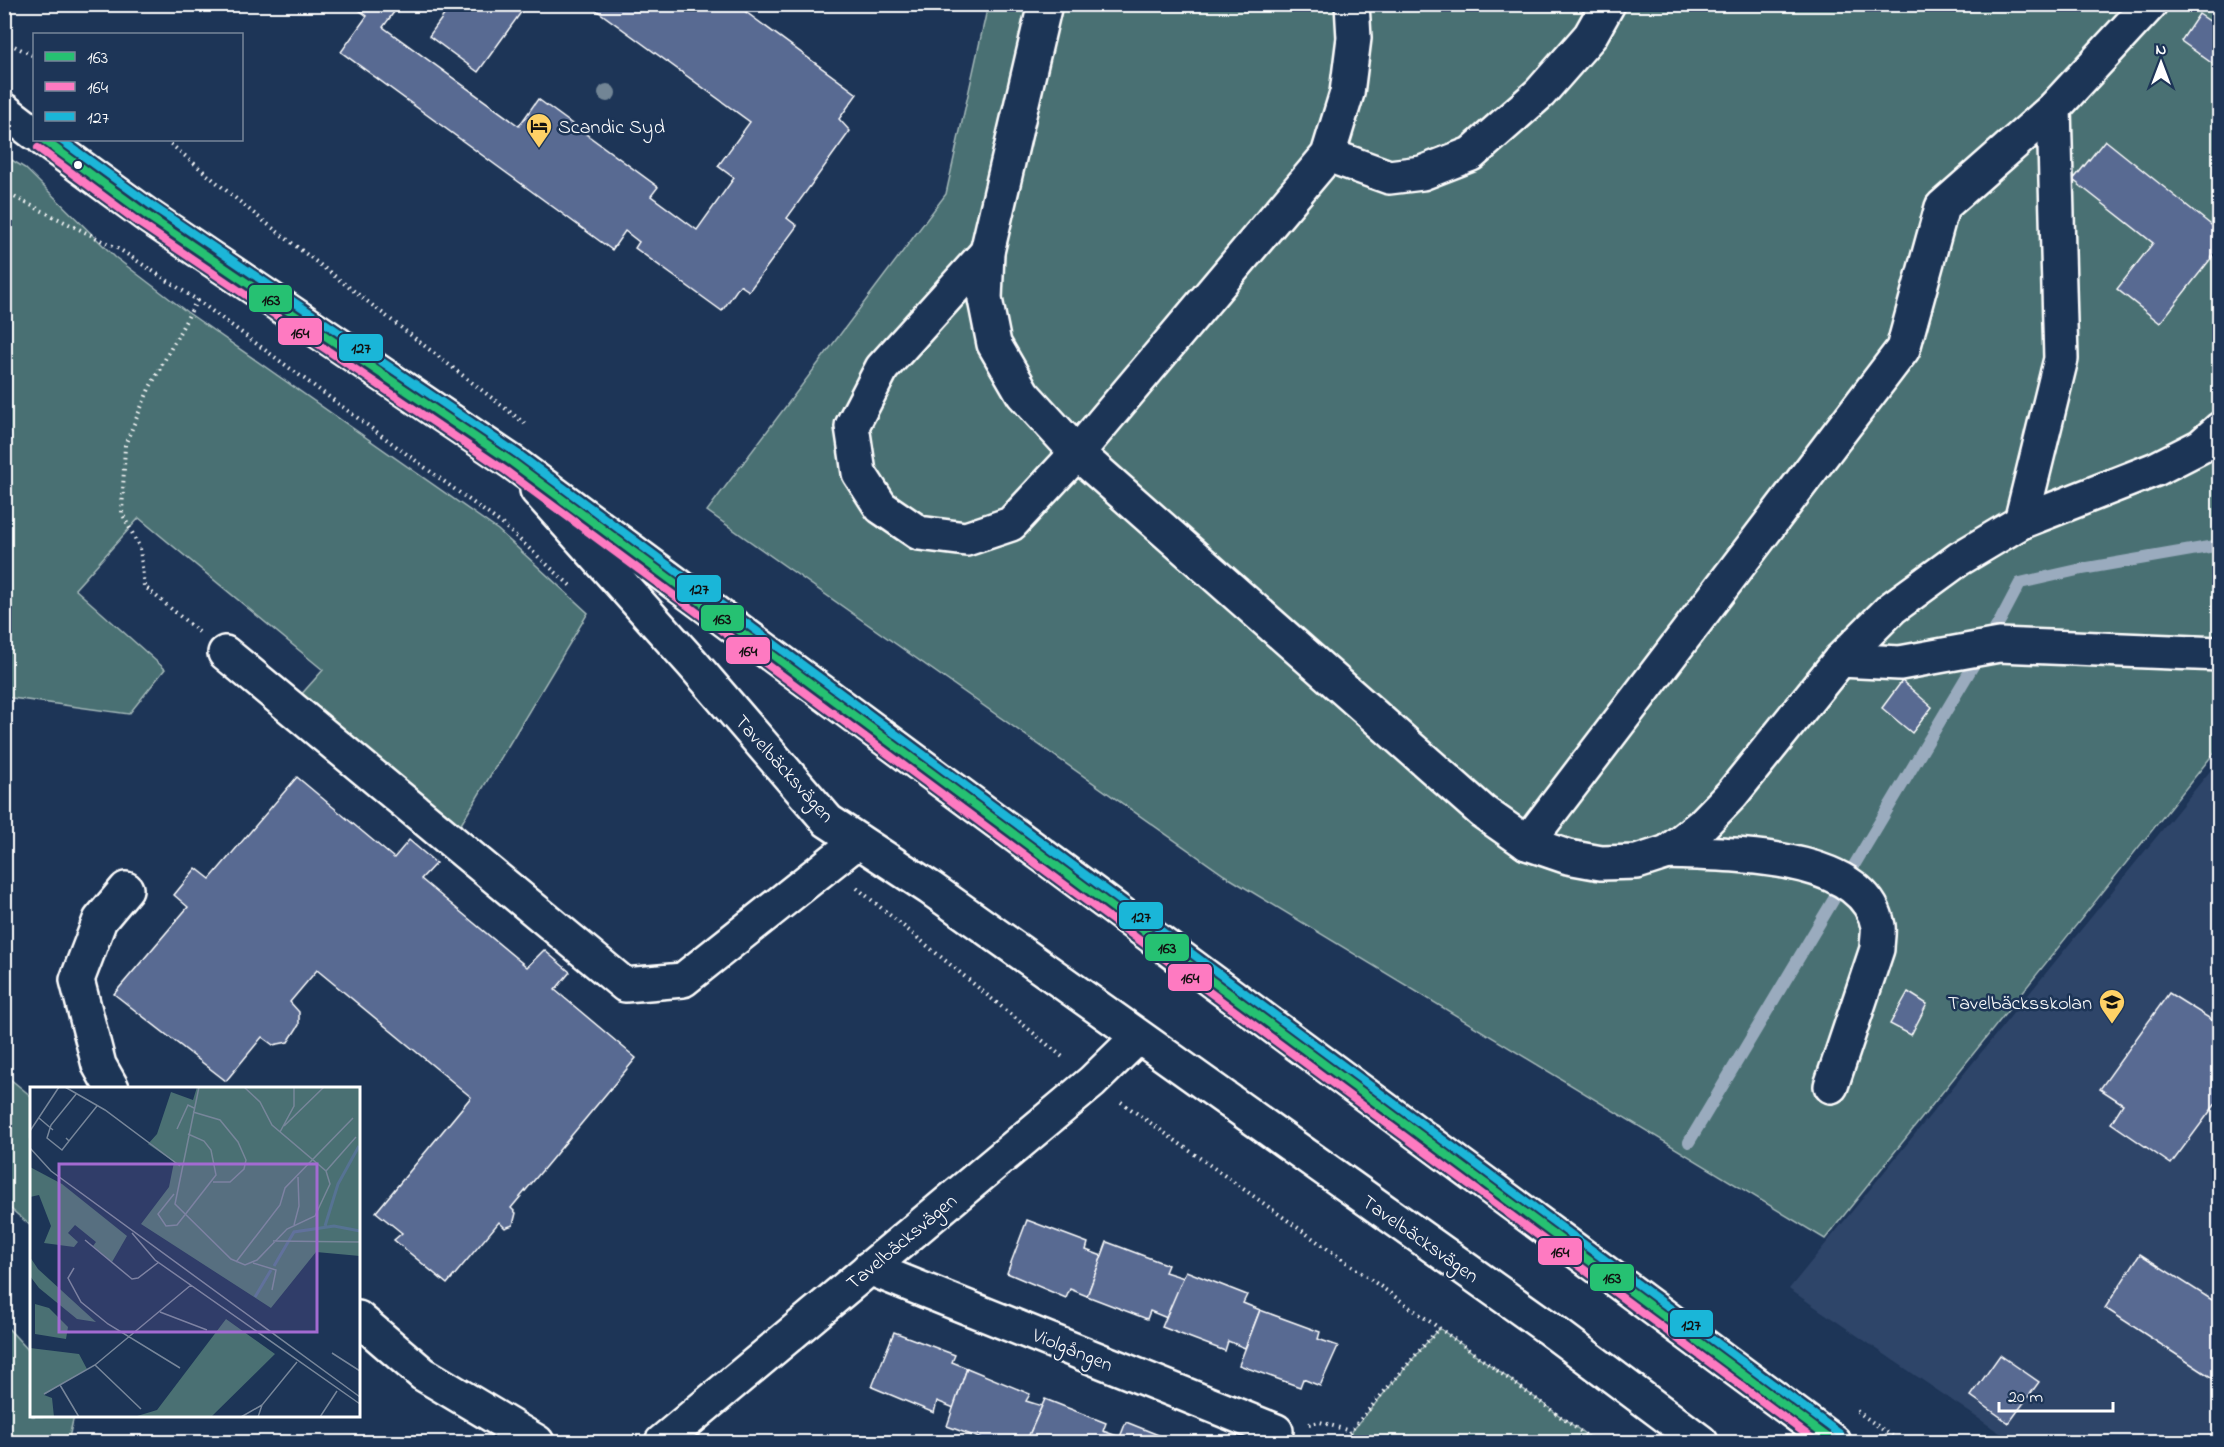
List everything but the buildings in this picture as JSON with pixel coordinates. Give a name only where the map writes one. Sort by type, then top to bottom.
[{"type":"street","points":[[987,252],[882,368],[852,426],[859,473],[881,507],[919,533],[966,539],[1011,524],[1077,453],[1328,155],[1347,93],[1354,38],[1352,4]]},
{"type":"street","points":[[1328,155],[1389,177],[1422,173],[1471,154],[1539,93],[1590,36],[1608,4]]},
{"type":"street","points":[[1527,843],[1903,349],[1942,207],[2054,108],[2150,4]]},
{"type":"street","points":[[1036,9],[1010,158],[987,252],[985,299],[994,344],[1023,394],[1077,453],[1483,812],[1527,843],[1568,857],[1600,863],[1637,862],[1668,852],[1702,825],[1732,794],[1840,660],[1892,608],[1959,559],[2021,522],[2156,469],[2201,446],[2220,429]]},
{"type":"street","points":[[2021,522],[2061,359],[2054,108]]},
{"type":"street","points":[[4,110],[33,131]]},
{"type":"street","points":[[45,141],[148,216],[512,462],[1834,1443]]},
{"type":"street","name":"Tavelbäcksvägen","points":[[512,462],[693,664],[828,820],[930,888],[1547,1327],[1701,1443]]},
{"type":"street","points":[[1840,660],[1900,663],[2000,645],[2220,654]]},
{"type":"street","points":[[225,653],[625,985],[683,980],[858,841]]},
{"type":"street","points":[[1668,852],[1777,859],[1835,876],[1854,887],[1870,905],[1878,926],[1877,949],[1831,1086]]},
{"type":"street","points":[[111,1087],[99,1065],[77,980],[100,920],[126,889]]},
{"type":"street","name":"Tavelbäcksvägen","points":[[662,1443],[1092,1082],[1138,1037]]},
{"type":"street","name":"Violgången","points":[[869,1268],[1276,1431]]},
{"type":"street","points":[[360,1320],[423,1374],[537,1443]]},
{"type":"path","points":[[4,42],[33,56]]},
{"type":"path","points":[[198,300],[149,389],[125,445],[122,513],[140,548],[144,586],[225,653]]},
{"type":"path","points":[[1341,1443],[1439,1328]]},
{"type":"shaded area","name":"Tavelbäcksskolan","points":[[2219,760],[2219,1442],[2013,1442],[1789,1289]]},
{"type":"green space","points":[[988,5],[2219,5],[2219,753],[2214,753],[1825,1239],[1224,875],[707,511],[946,194]]},
{"type":"green space","points":[[5,156],[25,168],[115,257],[187,312],[498,530],[588,613],[451,841],[290,707],[323,670],[139,518],[75,589],[165,669],[129,714],[5,697]]},
{"type":"green space","points":[[4,1074],[30,1095],[30,1225],[5,1204]]},
{"type":"green space","points":[[5,1325],[30,1352],[30,1417],[74,1417],[68,1442],[5,1442]]},
{"type":"green space","points":[[1439,1328],[1596,1442],[1343,1442]]},
{"type":"waterway","points":[[1689,1142],[2001,619],[2020,583],[2082,569],[2220,545]]},
{"type":"transit line","name":"163","points":[[45,141],[148,216],[512,462],[1834,1442]]},
{"type":"transit line","name":"127","points":[[62,141],[154,207],[518,454],[1840,1434]]},
{"type":"transit line","name":"164","points":[[38,148],[142,225],[506,471],[1817,1442]]},
{"type":"place","name":"Scandic Syd","points":[[539,149]]},
{"type":"place","name":"Tavelbäcksskolan","points":[[2112,1025]]}]
